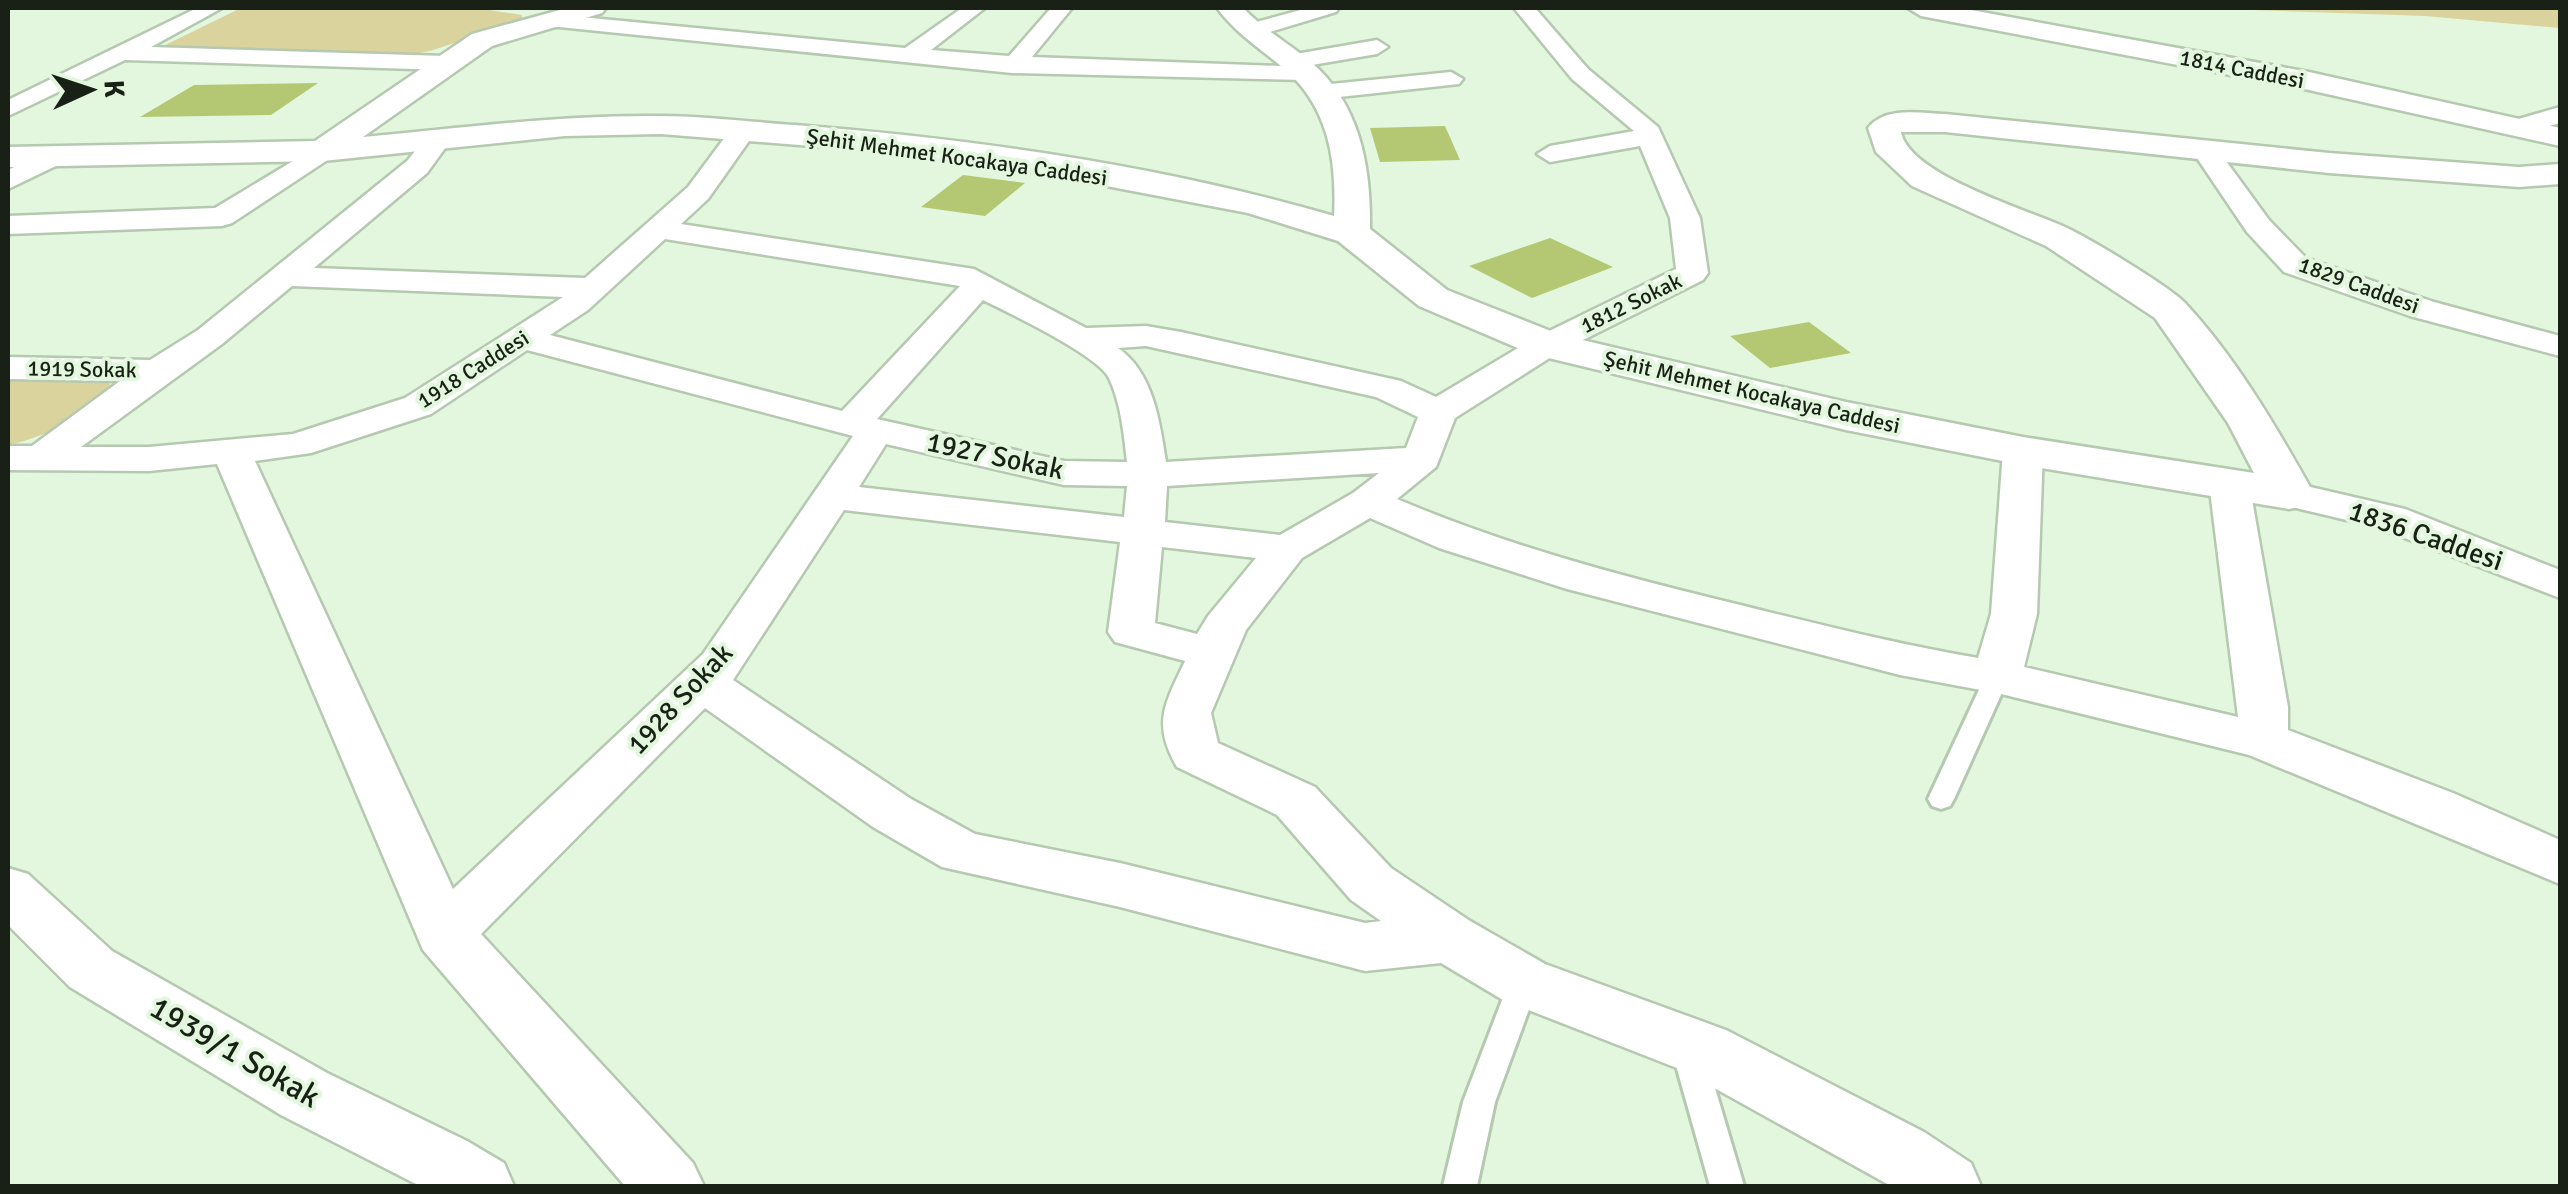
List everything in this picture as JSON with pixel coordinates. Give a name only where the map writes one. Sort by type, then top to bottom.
[{"type":"street","points":[[8,110],[212,8]]},
{"type":"street","points":[[520,8],[682,34],[1012,66],[1180,74],[1451,79]]},
{"type":"street","points":[[907,57],[975,8]]},
{"type":"street","points":[[1012,66],[1062,8]]},
{"type":"street","points":[[1240,19],[1328,8]]},
{"type":"street","name":"1812 Sokak","points":[[1524,8],[1580,74],[1645,127],[1685,218],[1692,273],[1547,345]]},
{"type":"street","name":"1814 Caddesi","points":[[1921,8],[2310,82],[2560,137]]},
{"type":"street","points":[[8,225],[222,216],[482,40],[570,14]]},
{"type":"street","points":[[1240,19],[1305,76],[1339,117],[1354,181],[1352,233]]},
{"type":"street","points":[[654,53],[682,34]]},
{"type":"street","points":[[1305,76],[1376,47]]},
{"type":"street","points":[[123,54],[446,63]]},
{"type":"street","points":[[2516,127],[2560,115]]},
{"type":"street","points":[[2288,494],[2250,422],[2168,308],[2059,238],[1924,179],[1887,145],[1884,128],[1896,122],[1945,123],[2206,152],[2519,176],[2560,174]]},
{"type":"street","name":"Şehit Mehmet Kocakaya Caddesi","points":[[8,157],[323,151],[565,127],[662,125],[861,140],[1033,162],[1254,204],[1352,233],[1433,298],[1547,345],[1846,416],[2288,494]]},
{"type":"street","name":"1918 Caddesi","points":[[24,458],[149,460],[296,445],[418,406],[592,288],[698,193],[743,132]]},
{"type":"street","points":[[1550,154],[1650,136]]},
{"type":"street","points":[[24,458],[210,337],[417,167],[438,140]]},
{"type":"street","name":"1829 Caddesi","points":[[2206,152],[2258,226],[2295,265],[2422,309],[2560,346]]},
{"type":"street","points":[[8,181],[54,156]]},
{"type":"street","points":[[658,229],[974,279],[1079,338],[1123,370],[1140,417],[1149,475],[1146,532],[1132,594],[1131,632],[1212,653]]},
{"type":"street","points":[[284,276],[592,288]]},
{"type":"street","name":"1928 Sokak","points":[[444,934],[720,666],[833,496],[864,426],[979,285]]},
{"type":"street","points":[[1079,338],[1146,336],[1388,388],[1430,436],[1368,502],[1288,549],[1224,626],[1186,713],[1195,754],[1296,801],[1371,884],[1449,938],[1524,982],[1686,1044],[1900,1154],[1947,1186]]},
{"type":"street","name":"1927 Sokak","points":[[521,338],[767,405],[1064,474],[1149,475],[1430,436],[1547,345]]},
{"type":"street","name":"1919 Sokak","points":[[8,368],[157,370]]},
{"type":"street","points":[[1996,677],[2014,614],[2023,450]]},
{"type":"street","points":[[231,452],[444,934],[670,1186]]},
{"type":"street","points":[[2230,482],[2263,707],[2262,740]]},
{"type":"street","name":"1836 Caddesi","points":[[2288,494],[2390,518],[2560,585]]},
{"type":"street","points":[[833,496],[1288,549]]},
{"type":"street","points":[[1368,502],[1454,538],[1583,580],[1900,660],[1996,677],[2262,740],[2434,807],[2560,863]]},
{"type":"street","points":[[702,682],[892,812],[962,852],[1120,885],[1364,947],[1449,938]]},
{"type":"street","name":"1939/1 Sokak","points":[[8,890],[90,968],[304,1094],[443,1163],[480,1186]]},
{"type":"lane","points":[[1941,799],[1996,677]]},
{"type":"lane","points":[[1460,1186],[1479,1102],[1524,982]]},
{"type":"lane","points":[[1686,1044],[1727,1186]]},
{"type":"shaded area","points":[[241,8],[476,8],[522,15],[522,21],[430,51],[386,59],[157,49]]},
{"type":"shaded area","points":[[2194,8],[2560,8],[2560,28],[2425,16]]},
{"type":"shaded area","points":[[8,377],[109,383],[113,392],[64,425],[8,445]]},
{"type":"building","points":[[318,83],[271,115],[140,117],[194,85]]},
{"type":"building","points":[[1445,126],[1460,160],[1380,162],[1370,128]]},
{"type":"building","points":[[963,175],[1025,183],[985,216],[921,207]]},
{"type":"building","points":[[1550,238],[1613,267],[1532,298],[1469,266]]},
{"type":"building","points":[[1809,322],[1851,353],[1770,368],[1730,336]]}]
